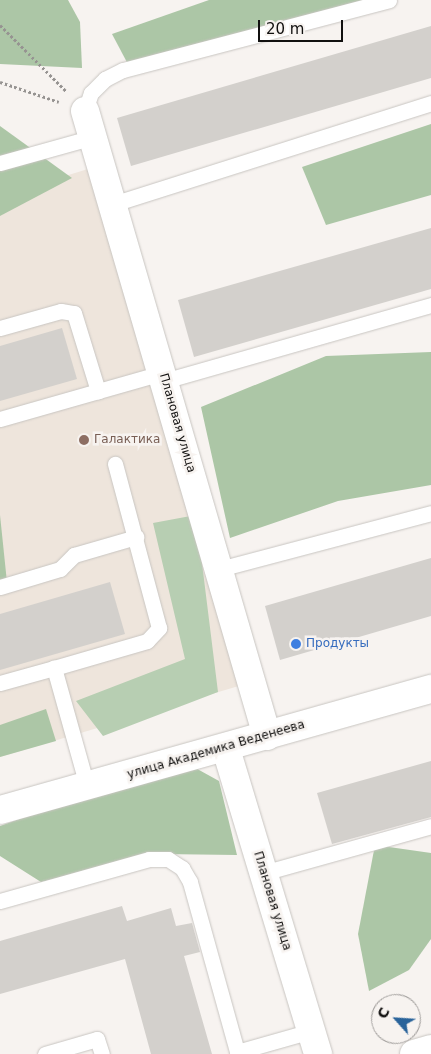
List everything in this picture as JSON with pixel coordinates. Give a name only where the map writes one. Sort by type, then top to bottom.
[{"type":"street","name":"Плановая улица","points":[[89,124],[267,736]]},
{"type":"street","name":"улица Академика Веденеева","points":[[0,810],[226,749],[431,689]]},
{"type":"street","name":"Плановая улица","points":[[226,749],[315,1043]]},
{"type":"street","points":[[414,1054],[431,1049]]},
{"type":"lane","points":[[0,163],[89,124],[91,93],[105,79],[123,70],[389,0]]},
{"type":"lane","points":[[113,204],[431,103]]},
{"type":"lane","points":[[0,419],[98,391],[163,377],[431,306]]},
{"type":"lane","points":[[0,328],[61,311],[74,313],[98,391]]},
{"type":"lane","points":[[0,683],[155,636],[159,628],[159,617],[115,464]]},
{"type":"lane","points":[[219,569],[431,513]]},
{"type":"lane","points":[[0,587],[60,570],[74,555],[136,537]]},
{"type":"lane","points":[[54,668],[87,786]]},
{"type":"lane","points":[[264,874],[431,826]]},
{"type":"lane","points":[[0,901],[149,859],[168,859],[182,868],[190,882],[237,1053],[315,1043]]},
{"type":"lane","points":[[45,1054],[97,1039],[102,1054]]},
{"type":"path","points":[[0,25],[89,124]]},
{"type":"path","points":[[0,82],[89,124]]},
{"type":"shaded area","name":"Галактика","points":[[88,169],[242,685],[0,757],[0,196]]},
{"type":"green space","points":[[0,0],[68,0],[80,22],[82,68],[0,64]]},
{"type":"green space","points":[[209,0],[368,0],[130,68],[112,34]]},
{"type":"green space","points":[[431,124],[431,195],[326,225],[302,167]]},
{"type":"green space","points":[[0,126],[72,178],[0,216]]},
{"type":"green space","points":[[431,352],[431,485],[338,501],[230,538],[201,407],[326,356]]},
{"type":"green space","points":[[0,515],[8,592],[0,594]]},
{"type":"green space","points":[[196,515],[218,692],[103,736],[76,701],[185,659],[153,523]]},
{"type":"green space","points":[[46,709],[56,741],[0,757],[0,725]]},
{"type":"green space","points":[[181,760],[219,781],[237,855],[161,854],[41,882],[0,856],[0,826]]},
{"type":"green space","points":[[375,845],[431,853],[431,939],[409,970],[369,991],[358,934]]},
{"type":"building","points":[[431,26],[431,78],[131,166],[117,118]]},
{"type":"building","points":[[431,228],[431,289],[194,357],[178,300]]},
{"type":"building","points":[[62,328],[77,379],[0,401],[0,346]]},
{"type":"building","points":[[431,558],[431,616],[280,660],[265,606]]},
{"type":"building","points":[[110,582],[125,634],[0,670],[0,614]]},
{"type":"building","points":[[431,761],[431,817],[332,844],[317,793]]},
{"type":"building","points":[[122,906],[127,921],[171,908],[176,926],[192,923],[200,952],[184,956],[212,1054],[151,1054],[125,959],[0,994],[0,941]]},
{"type":"place","name":"Галактика","points":[[84,440]]},
{"type":"place","name":"Продукты","points":[[296,644]]}]
